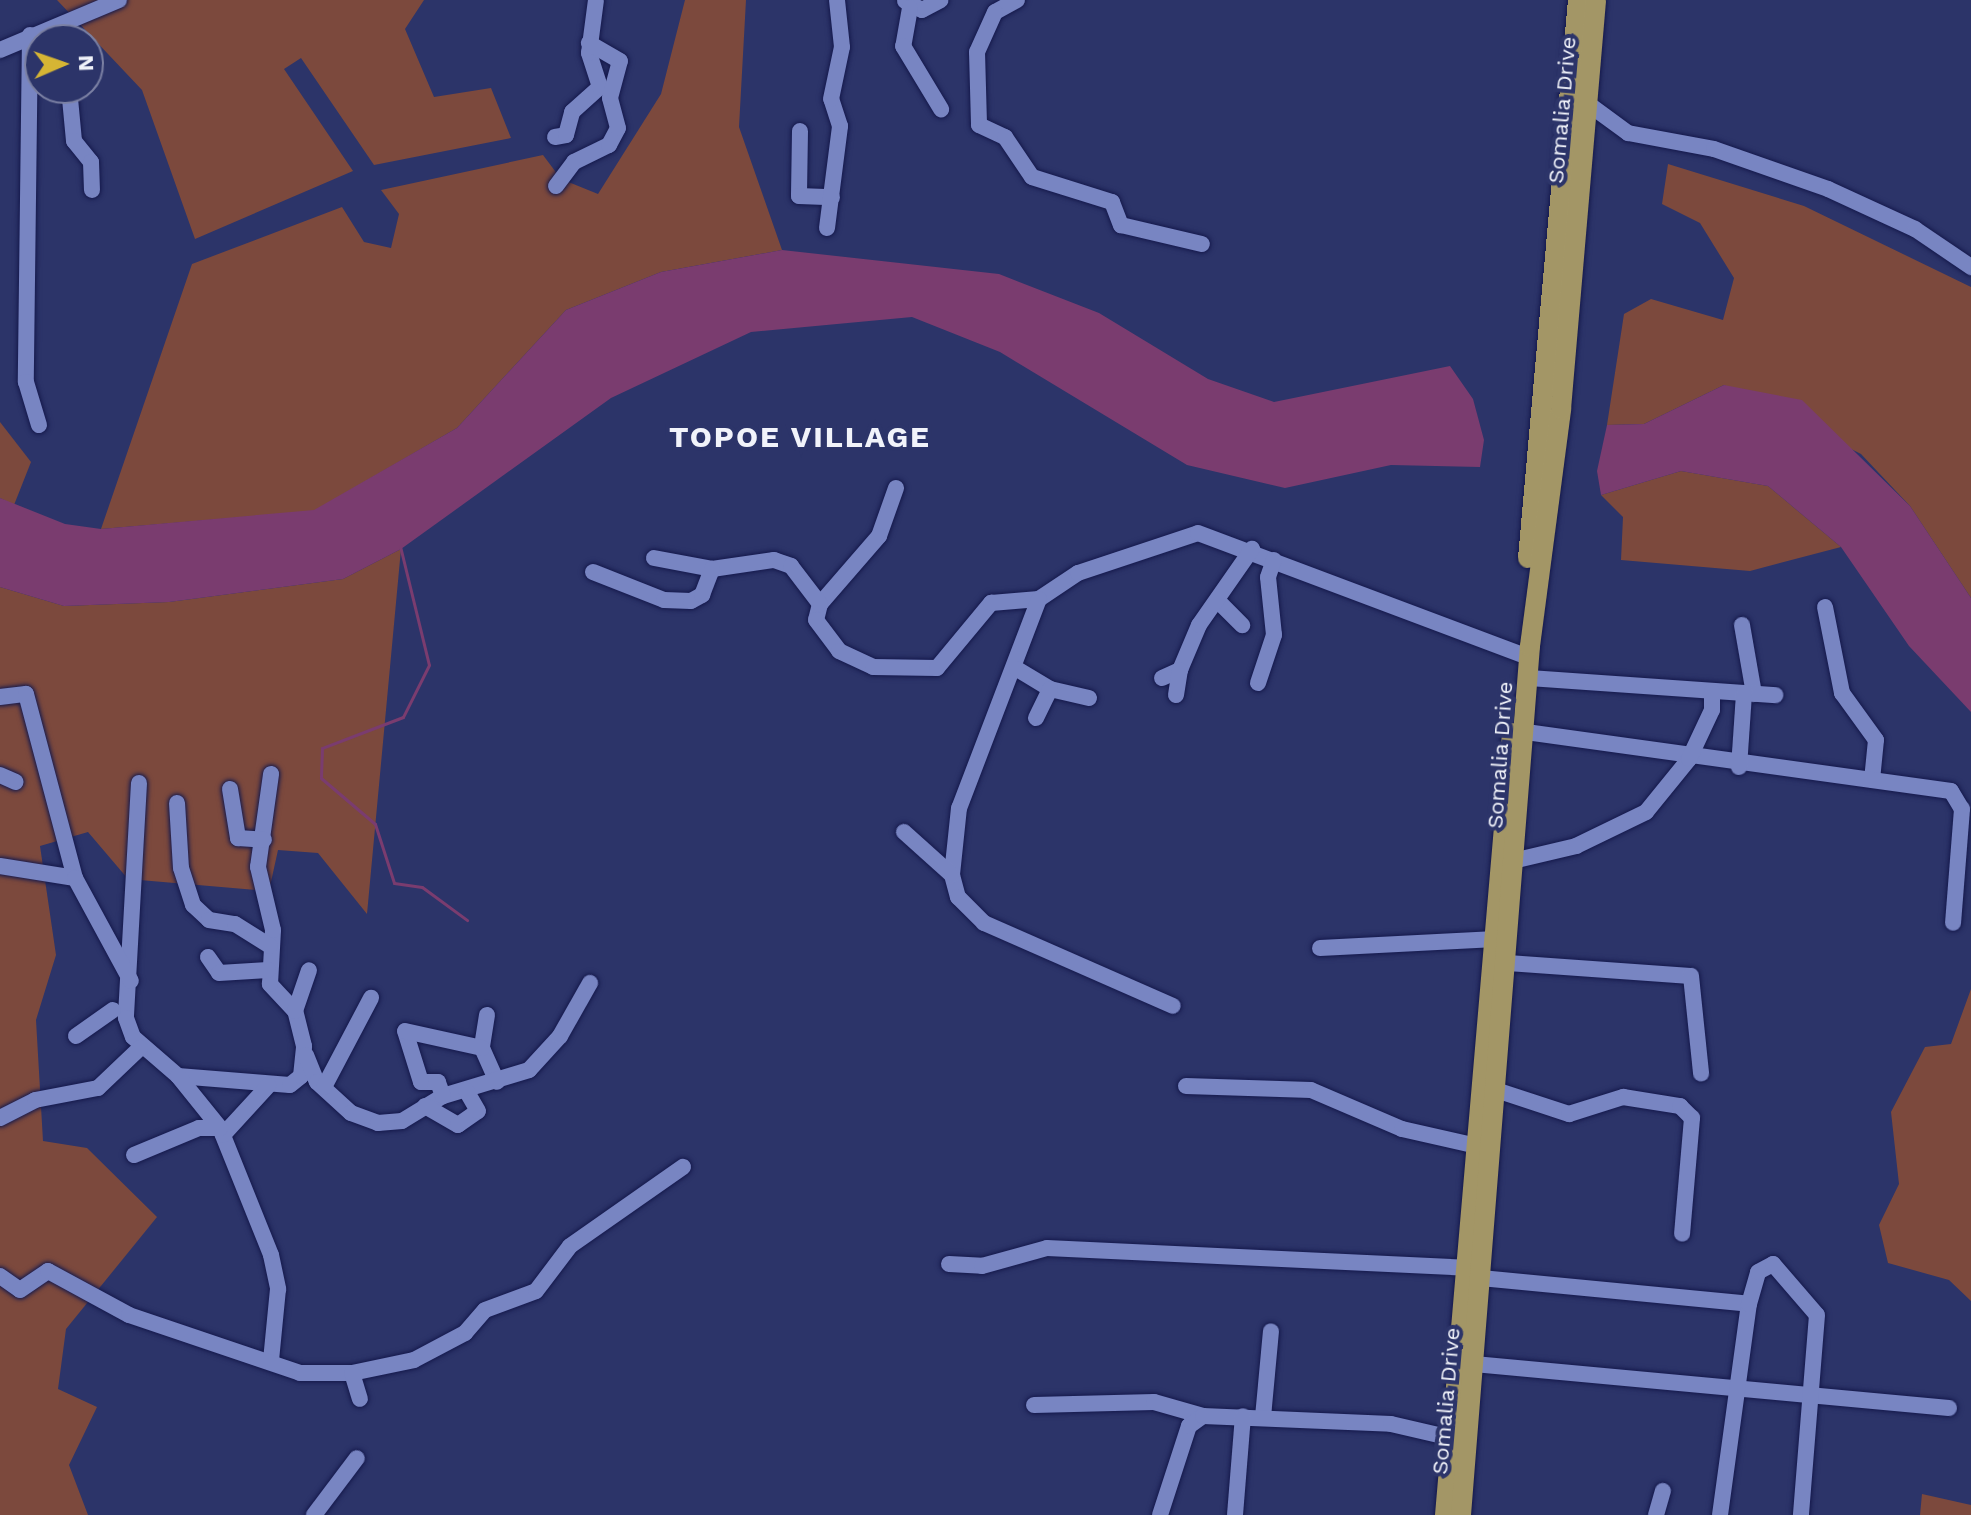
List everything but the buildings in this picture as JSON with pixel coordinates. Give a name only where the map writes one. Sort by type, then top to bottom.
[{"type":"main road","name":"Somalia Drive","points":[[1461,1515],[1474,1364],[1477,1146],[1578,0]]},
{"type":"main road","name":"Somalia Drive","points":[[1445,1515],[1451,1438],[1477,1272],[1499,1091],[1530,678],[1596,0]]},
{"type":"street","points":[[74,24],[119,0]]},
{"type":"street","points":[[555,137],[566,135],[572,112],[600,87],[589,43],[596,0]]},
{"type":"street","points":[[827,228],[840,126],[831,99],[842,47],[837,0]]},
{"type":"street","points":[[941,0],[935,8],[907,4],[903,46],[941,109]]},
{"type":"street","points":[[1017,0],[995,12],[977,52],[979,125],[1005,137],[1032,177],[1097,194],[1112,202],[1121,225],[1202,244]]},
{"type":"street","points":[[0,50],[24,38]]},
{"type":"street","points":[[556,186],[574,162],[609,145],[618,128],[610,98],[620,61],[589,43]]},
{"type":"street","points":[[1587,103],[1628,133],[1714,149],[1828,189],[1915,229],[1971,267]]},
{"type":"street","points":[[29,104],[26,382],[39,425]]},
{"type":"street","points":[[71,104],[74,141],[91,162],[92,190]]},
{"type":"street","points":[[800,131],[795,188],[806,200],[832,197]]},
{"type":"street","points":[[896,488],[879,536],[820,604],[818,627],[839,651],[902,672],[949,660],[991,603],[1039,599],[1078,573],[1189,534],[1252,549],[1415,620],[1520,654]]},
{"type":"street","points":[[1176,695],[1180,670],[1199,625],[1219,602],[1252,549]]},
{"type":"street","points":[[654,558],[712,569],[774,560],[791,566],[820,604]]},
{"type":"street","points":[[1258,683],[1274,635],[1268,577],[1274,560]]},
{"type":"street","points":[[593,572],[664,600],[691,601],[702,595],[712,569]]},
{"type":"street","points":[[1039,599],[1017,669],[959,808],[952,875],[958,897],[984,923],[1173,1006]]},
{"type":"street","points":[[1219,602],[1242,625]]},
{"type":"street","points":[[1825,607],[1842,693],[1876,740],[1872,780]]},
{"type":"street","points":[[1739,767],[1749,693],[1742,625]]},
{"type":"street","points":[[1017,669],[1050,689],[1089,698]]},
{"type":"street","points":[[1162,678],[1180,670]]},
{"type":"street","points":[[1530,678],[1775,695]]},
{"type":"street","points":[[1036,718],[1050,689]]},
{"type":"street","points":[[1517,860],[1630,824],[1689,759],[1712,710],[1712,692]]},
{"type":"street","points":[[0,697],[26,694],[75,878],[131,981]]},
{"type":"street","points":[[1526,732],[1739,767],[1872,780],[1959,797],[1953,923]]},
{"type":"street","points":[[271,774],[260,890],[271,938],[268,970],[273,990],[295,1011],[304,1046],[320,1085],[351,1113],[378,1123],[402,1121],[443,1096],[497,1082],[541,1062],[590,983]]},
{"type":"street","points":[[0,775],[16,782]]},
{"type":"street","points":[[139,783],[131,981],[126,1018],[140,1048],[178,1076],[221,1132],[277,1277],[271,1360]]},
{"type":"street","points":[[230,789],[238,838],[264,840]]},
{"type":"street","points":[[177,803],[181,868],[193,905],[209,920],[235,924],[271,938]]},
{"type":"street","points":[[904,832],[952,875]]},
{"type":"street","points":[[0,866],[75,878]]},
{"type":"street","points":[[271,938],[283,915]]},
{"type":"street","points":[[1320,948],[1496,939]]},
{"type":"street","points":[[208,957],[219,973],[268,970]]},
{"type":"street","points":[[1508,963],[1691,976],[1701,1073]]},
{"type":"street","points":[[295,1011],[309,970]]},
{"type":"street","points":[[320,1085],[371,998]]},
{"type":"street","points":[[76,1036],[113,1010]]},
{"type":"street","points":[[487,1015],[482,1048],[497,1082]]},
{"type":"street","points":[[443,1096],[438,1082],[421,1082],[405,1031],[482,1048]]},
{"type":"street","points":[[290,1085],[301,1076],[304,1046]]},
{"type":"street","points":[[0,1118],[35,1100],[98,1088],[140,1048]]},
{"type":"street","points":[[178,1076],[268,1086],[320,1085]]},
{"type":"street","points":[[221,1132],[268,1086]]},
{"type":"street","points":[[1186,1086],[1311,1090],[1402,1129],[1477,1146]]},
{"type":"street","points":[[425,1106],[458,1125],[478,1111],[466,1090]]},
{"type":"street","points":[[1499,1091],[1569,1114],[1623,1097],[1680,1106],[1692,1118],[1682,1234]]},
{"type":"street","points":[[134,1155],[199,1128],[221,1132]]},
{"type":"street","points":[[0,1276],[20,1290],[48,1271],[129,1315],[271,1360],[300,1373],[352,1373],[414,1360],[465,1333],[485,1310],[536,1291],[570,1246],[683,1167]]},
{"type":"street","points":[[949,1264],[982,1266],[1047,1248],[1477,1272],[1749,1304]]},
{"type":"street","points":[[1720,1515],[1741,1390],[1749,1304],[1758,1272],[1773,1264],[1811,1303],[1817,1328],[1806,1400],[1801,1515]]},
{"type":"street","points":[[1263,1417],[1271,1331]]},
{"type":"street","points":[[1474,1364],[1741,1390],[1806,1400],[1949,1408]]},
{"type":"street","points":[[352,1373],[360,1399]]},
{"type":"street","points":[[1034,1405],[1182,1404],[1203,1416],[1391,1424],[1451,1438]]},
{"type":"street","points":[[1160,1515],[1189,1426],[1203,1416]]},
{"type":"street","points":[[1235,1515],[1243,1416]]},
{"type":"street","points":[[314,1515],[357,1458]]},
{"type":"street","points":[[1656,1515],[1663,1491]]},
{"type":"shaded area","points":[[57,0],[424,0],[405,29],[434,97],[491,88],[511,138],[374,165],[301,58],[284,69],[353,171],[195,239],[142,90],[104,50],[104,24],[80,24]]},
{"type":"shaded area","points":[[685,0],[746,0],[739,127],[782,250],[661,272],[566,310],[457,428],[314,511],[101,529],[192,264],[342,207],[364,242],[391,248],[399,214],[381,190],[543,155],[561,179],[598,194],[661,94]]},
{"type":"shaded area","points":[[1668,164],[1804,206],[1971,287],[1971,598],[1910,506],[1861,454],[1724,385],[1644,424],[1607,425],[1624,314],[1651,299],[1723,320],[1734,278],[1700,223],[1662,204]]},
{"type":"shaded area","points":[[782,250],[999,274],[1099,313],[1208,379],[1274,402],[1450,366],[1473,399],[1484,440],[1480,467],[1391,465],[1285,488],[1187,465],[1000,352],[912,317],[751,332],[611,398],[401,549],[343,579],[169,602],[64,606],[0,587],[0,498],[65,524],[101,529],[314,510],[457,428],[566,310],[661,272]]},
{"type":"shaded area","points":[[1724,385],[1802,400],[1910,506],[1971,598],[1971,712],[1909,646],[1841,547],[1768,486],[1681,471],[1601,495],[1597,471],[1607,425],[1644,424]]},
{"type":"shaded area","points":[[0,422],[31,462],[14,505],[0,498]]},
{"type":"shaded area","points":[[1681,471],[1768,486],[1841,547],[1750,571],[1621,560],[1623,517],[1601,495]]},
{"type":"shaded area","points":[[401,549],[367,914],[318,853],[278,850],[269,891],[128,879],[88,832],[40,846],[56,955],[36,1020],[43,1141],[87,1148],[157,1217],[66,1329],[58,1389],[97,1407],[69,1465],[88,1515],[0,1515],[0,587],[64,606],[169,602],[343,579]]},
{"type":"shaded area","points":[[1971,989],[1971,1301],[1949,1280],[1888,1263],[1879,1225],[1899,1184],[1891,1112],[1925,1047],[1951,1044]]},
{"type":"shaded area","points":[[1922,1494],[1971,1505],[1971,1515],[1920,1515]]},
{"type":"waterway","points":[[400,546],[429,665],[403,717],[322,748],[321,778],[375,824],[394,883],[422,887],[467,920]]},
{"type":"district","name":"TOPOE VILLAGE","points":[[800,437]]}]
